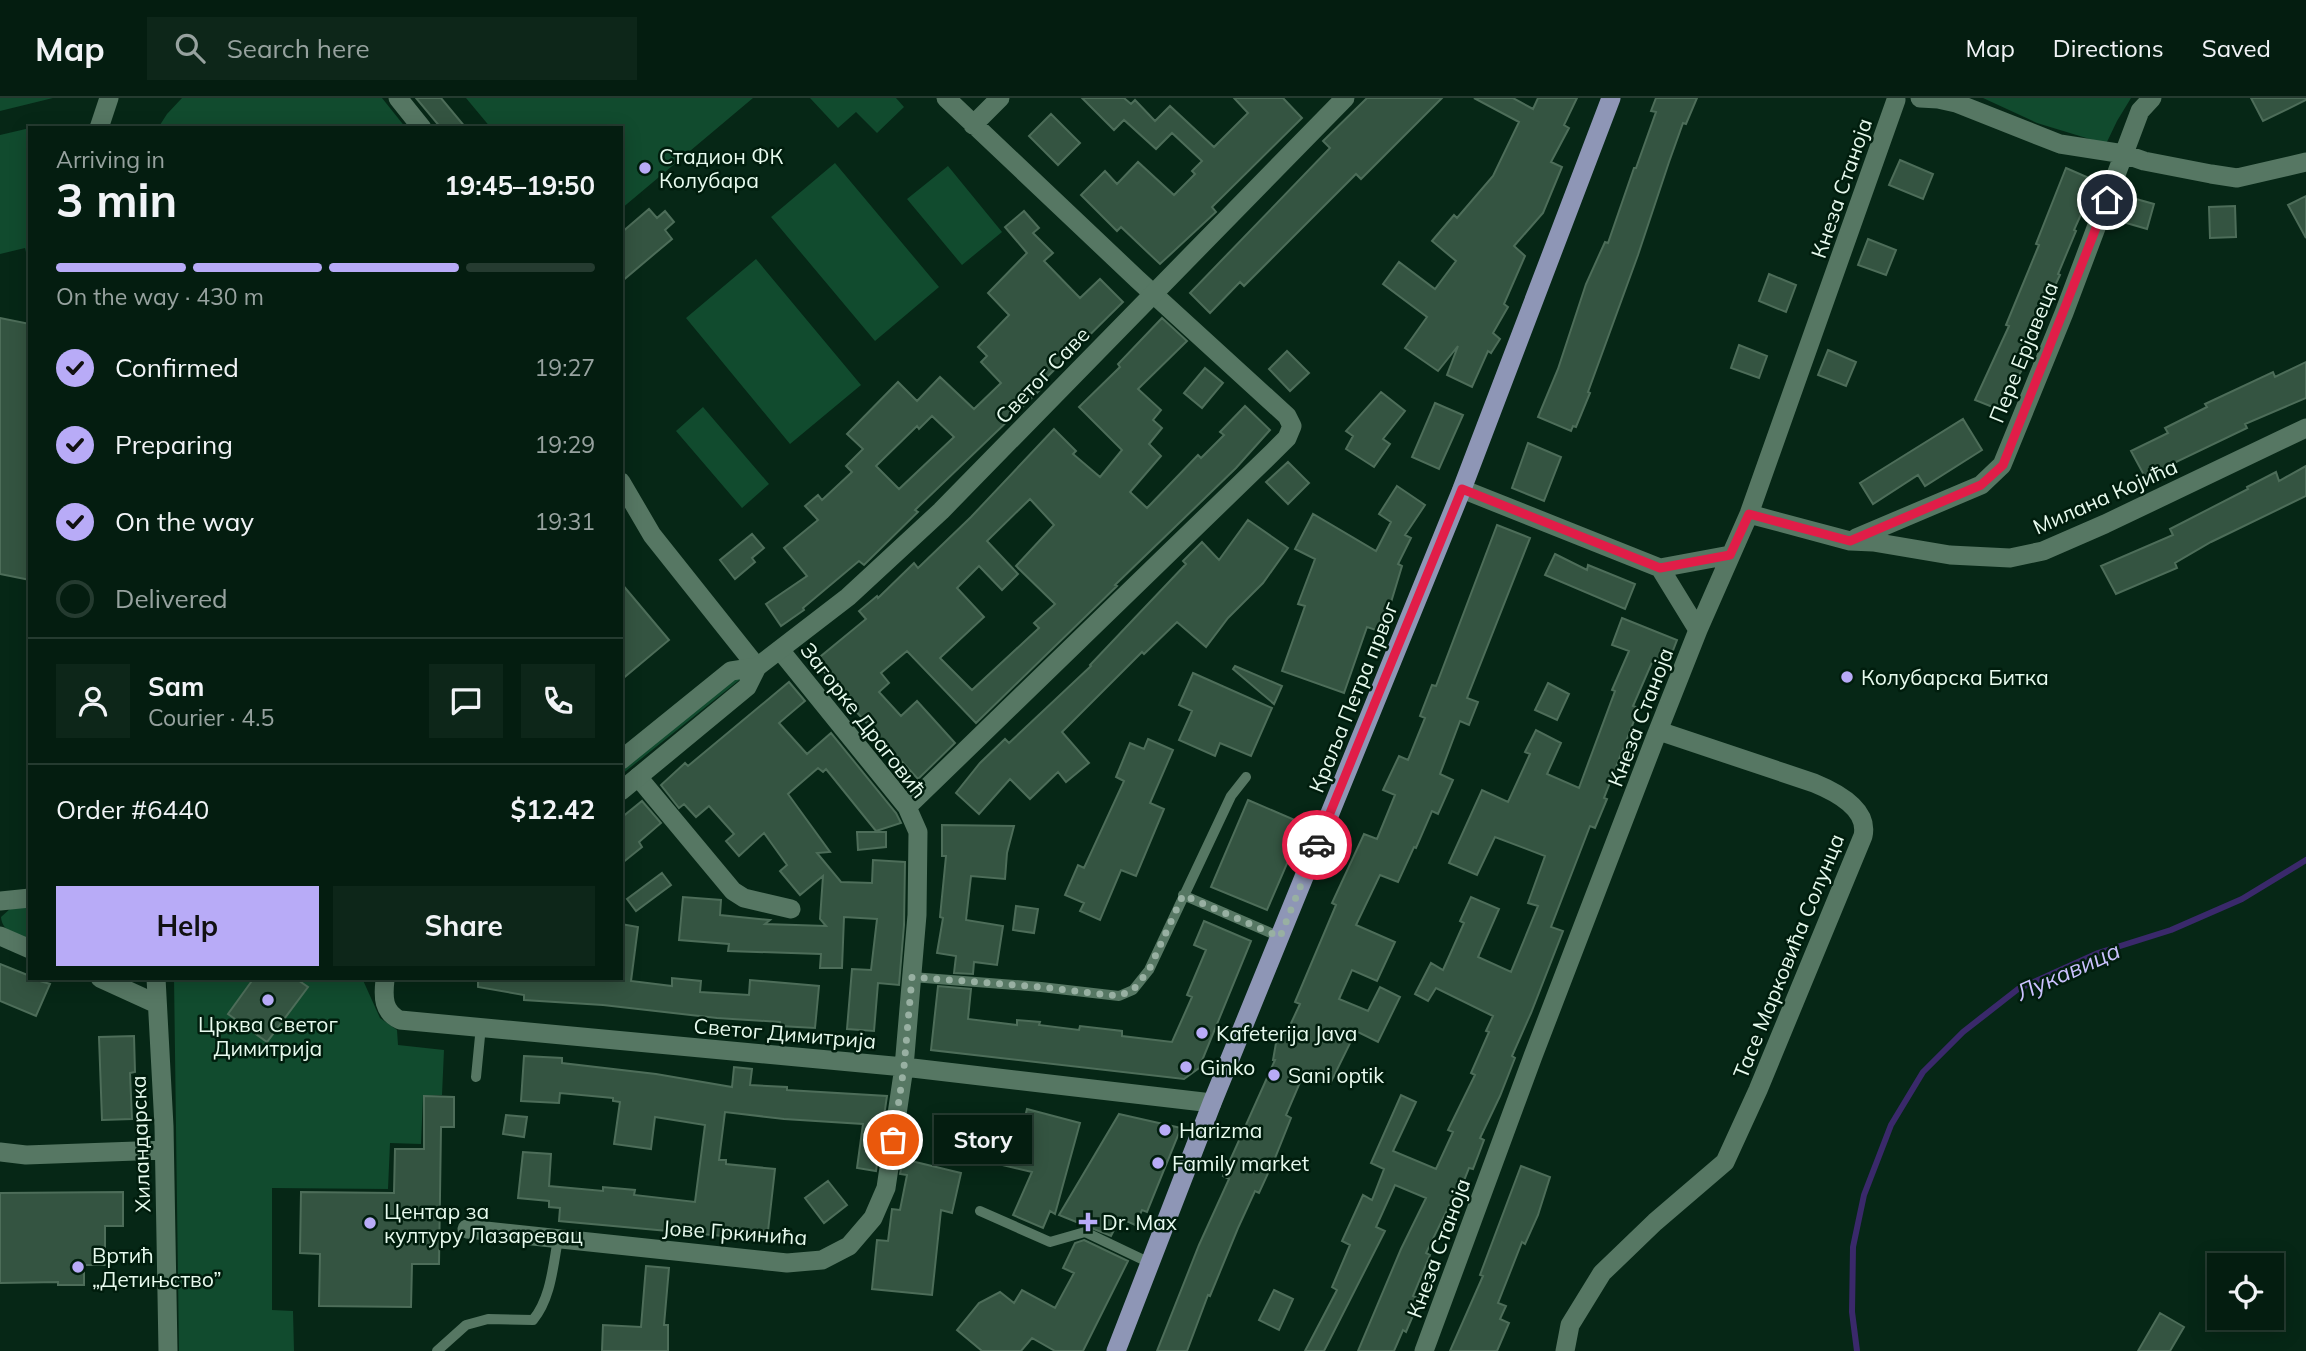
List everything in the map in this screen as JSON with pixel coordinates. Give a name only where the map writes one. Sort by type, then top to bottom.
[{"type":"main road","name":"Краља Петра првог","points":[[1116,1351],[1212,1103],[1462,489],[1611,98]]},
{"type":"street","points":[[100,126],[109,98]]},
{"type":"street","points":[[398,98],[420,126]]},
{"type":"street","points":[[907,807],[1287,438],[1292,426],[1287,416],[946,98]]},
{"type":"street","points":[[973,125],[1000,98]]},
{"type":"street","name":"Светог Саве","points":[[623,788],[747,687],[757,667],[848,597],[941,511],[1345,98]]},
{"type":"street","points":[[1920,98],[1956,103],[2060,144],[2124,154],[2175,167],[2237,178],[2306,162]]},
{"type":"street","name":"Пере Ерјавеца","points":[[1850,541],[1981,485],[2003,465],[2140,111],[2152,98]]},
{"type":"street","name":"Кнеза Станоја","points":[[1424,1351],[1658,731],[1698,630],[1749,514],[1896,99]]},
{"type":"street","name":"Милана Којића","points":[[1749,514],[1850,541],[1873,542],[1950,555],[2010,558],[2043,551],[2105,524],[2306,428]]},
{"type":"street","points":[[623,485],[652,535],[757,667]]},
{"type":"street","points":[[1462,489],[1660,568],[1730,555]]},
{"type":"street","points":[[1660,568],[1698,630]]},
{"type":"street","name":"Загорке Драговић","points":[[780,650],[907,807],[918,832],[917,915],[904,1067]]},
{"type":"street","name":"Светог Саве","points":[[623,758],[731,671],[757,667]]},
{"type":"street","name":"Тасе Марковића Солунца","points":[[1565,1351],[1570,1325],[1602,1273],[1655,1222],[1725,1163],[1758,1090],[1865,826],[1862,817],[1836,792],[1658,731]]},
{"type":"street","points":[[638,777],[733,891],[744,898],[790,909]]},
{"type":"street","points":[[0,901],[28,898]]},
{"type":"street","points":[[0,936],[28,947]]},
{"type":"street","points":[[104,980],[157,1004]]},
{"type":"street","name":"Хиландарска","points":[[156,980],[164,1150],[168,1351]]},
{"type":"street","name":"Светог Димитрија","points":[[385,980],[384,1002],[393,1016],[400,1020],[904,1067],[1212,1103]]},
{"type":"street","name":"Јове Гркинића","points":[[467,1229],[787,1263],[822,1260],[849,1246],[873,1218],[886,1188],[904,1067]]},
{"type":"street","points":[[0,1152],[26,1154],[164,1150]]},
{"type":"lane","points":[[912,977],[1118,996],[1133,990],[1149,970],[1231,796],[1246,777]]},
{"type":"lane","points":[[1183,895],[1280,937]]},
{"type":"lane","points":[[476,1077],[481,1026]]},
{"type":"lane","points":[[980,1211],[1050,1242],[1085,1232],[1150,1263]]},
{"type":"lane","points":[[437,1351],[467,1325],[488,1319],[534,1320],[541,1310],[547,1292],[558,1239]]},
{"type":"green space","points":[[0,98],[53,98],[0,111]]},
{"type":"green space","points":[[182,98],[382,98],[404,126],[159,126]]},
{"type":"green space","name":"Стадион ФК Колубара","points":[[466,98],[753,98],[623,207],[623,126],[489,126]]},
{"type":"green space","points":[[810,98],[896,98],[904,107],[877,133],[856,112],[838,128]]},
{"type":"green space","points":[[1983,98],[2131,98],[2106,144],[2037,123]]},
{"type":"green space","points":[[28,128],[28,261],[25,248],[0,254],[0,135]]},
{"type":"green space","points":[[835,163],[939,287],[875,341],[771,217]]},
{"type":"green space","points":[[948,166],[1002,232],[962,265],[907,199]]},
{"type":"green space","points":[[756,259],[861,385],[790,444],[686,318]]},
{"type":"green space","points":[[703,407],[769,484],[742,508],[676,431]]},
{"type":"green space","points":[[738,671],[743,677],[623,773],[623,763]]},
{"type":"green space","points":[[28,907],[28,939],[4,926],[1,917],[11,908]]},
{"type":"green space","points":[[174,980],[363,980],[380,1018],[397,1030],[398,1045],[444,1050],[442,1095],[423,1096],[421,1144],[390,1143],[388,1189],[272,1188],[272,1310],[293,1311],[294,1351],[179,1351]]},
{"type":"building","points":[[416,98],[441,98],[464,126],[439,126]]},
{"type":"building","points":[[1082,98],[1124,98],[1131,104],[1135,100],[1155,121],[1170,106],[1214,147],[1248,113],[1234,98],[1283,98],[1302,118],[1212,207],[1216,212],[1160,264],[1121,227],[1117,231],[1081,195],[1105,171],[1117,184],[1138,162],[1174,195],[1195,174],[1192,171],[1202,161],[1172,133],[1156,149],[1124,120],[1114,130]]},
{"type":"building","points":[[1367,98],[1442,98],[1361,179],[1356,174],[1244,286],[1240,282],[1210,313],[1190,293],[1330,148],[1323,141]]},
{"type":"building","points":[[1474,98],[1513,98],[1533,109],[1538,98],[1577,98],[1564,125],[1569,128],[1551,162],[1562,167],[1543,213],[1514,246],[1525,256],[1504,304],[1508,307],[1493,333],[1500,339],[1491,353],[1488,351],[1472,387],[1447,375],[1458,346],[1438,371],[1405,348],[1427,317],[1383,284],[1399,262],[1435,289],[1456,261],[1432,241],[1454,215],[1457,218],[1493,176],[1519,122]]},
{"type":"building","points":[[1656,98],[1697,98],[1686,124],[1683,123],[1588,392],[1590,393],[1576,427],[1573,426],[1571,431],[1538,417],[1558,369],[1586,284],[1605,242],[1608,243],[1636,168],[1656,112],[1651,111]]},
{"type":"building","points":[[2251,98],[2306,98],[2306,100],[2263,121]]},
{"type":"building","points":[[1051,114],[1080,143],[1058,165],[1029,136]]},
{"type":"building","points":[[1900,160],[1933,174],[1923,199],[1889,185]]},
{"type":"building","points":[[2066,168],[2096,181],[2074,230],[2076,231],[2058,274],[2060,275],[2043,311],[2045,312],[2029,349],[2032,351],[2018,377],[2014,375],[2000,410],[1975,400],[2009,326],[2006,325],[2039,245],[2036,244]]},
{"type":"building","points":[[2122,195],[2154,204],[2147,229],[2116,220]]},
{"type":"building","points":[[2306,196],[2306,238],[2288,205]]},
{"type":"building","points":[[2235,206],[2236,237],[2210,238],[2209,207]]},
{"type":"building","points":[[649,209],[657,218],[665,211],[674,222],[665,230],[672,239],[623,280],[623,231]]},
{"type":"building","points":[[1024,211],[1039,228],[1033,233],[1053,253],[1044,261],[1080,298],[1100,279],[1123,302],[1040,384],[1043,387],[915,510],[918,512],[864,565],[859,561],[803,608],[804,610],[781,626],[766,604],[807,576],[784,548],[818,520],[805,506],[818,495],[822,500],[852,472],[846,466],[863,449],[847,434],[898,382],[917,401],[940,377],[974,409],[1001,383],[981,362],[987,356],[978,347],[1009,315],[988,293],[1027,253],[1005,227]],"holes":[[[932,416],[954,437],[899,489],[876,466],[917,426],[919,429]]]},
{"type":"building","points":[[1868,239],[1896,250],[1886,275],[1858,265]]},
{"type":"building","points":[[1769,274],[1796,285],[1786,312],[1759,301]]},
{"type":"building","points":[[0,318],[28,324],[28,580],[0,574]]},
{"type":"building","points":[[1162,318],[1187,341],[1138,389],[1161,410],[1153,420],[1162,428],[1149,444],[1161,456],[1130,492],[1147,508],[1198,455],[1201,458],[1224,435],[1220,432],[1245,406],[1270,430],[1236,468],[976,723],[907,651],[881,673],[889,683],[879,692],[901,716],[917,701],[955,743],[918,779],[840,694],[842,693],[815,661],[866,619],[859,611],[877,596],[878,598],[914,563],[918,568],[971,517],[1054,429],[1076,451],[1073,454],[1100,477],[1122,450],[1079,407],[1120,367],[1118,364]],"holes":[[[1030,499],[1054,525],[1016,566],[1055,604],[1034,623],[1039,628],[972,690],[940,658],[984,617],[957,588],[979,566],[1002,590],[1018,574],[987,541]]]},
{"type":"building","points":[[1739,345],[1767,356],[1759,378],[1731,368]]},
{"type":"building","points":[[1828,350],[1856,362],[1846,386],[1818,375]]},
{"type":"building","points":[[1287,351],[1309,373],[1290,391],[1269,369]]},
{"type":"building","points":[[2306,362],[2306,398],[2245,424],[2247,428],[2145,477],[2131,451],[2168,433],[2165,428],[2207,407],[2205,404],[2273,372],[2275,377]]},
{"type":"building","points":[[1205,368],[1223,383],[1202,408],[1184,393]]},
{"type":"building","points":[[1381,392],[1405,411],[1383,439],[1390,444],[1374,467],[1346,449],[1353,436],[1346,431]]},
{"type":"building","points":[[1435,403],[1463,415],[1439,469],[1412,457]]},
{"type":"building","points":[[1963,419],[1982,450],[1925,486],[1918,475],[1873,504],[1860,483]]},
{"type":"building","points":[[1528,443],[1561,457],[1544,501],[1512,488]]},
{"type":"building","points":[[1288,462],[1309,483],[1288,504],[1266,482]]},
{"type":"building","points":[[2306,466],[2306,496],[2211,542],[2175,563],[2177,568],[2116,594],[2101,566],[2173,535],[2170,529],[2276,472],[2279,481]]},
{"type":"building","points":[[1397,486],[1425,505],[1405,535],[1411,538],[1398,564],[1402,566],[1382,632],[1367,627],[1344,693],[1282,671],[1305,606],[1298,604],[1315,559],[1295,549],[1313,514],[1376,551],[1391,522],[1379,514]]},
{"type":"building","points":[[1248,520],[1288,548],[1263,583],[1228,618],[1206,647],[1177,622],[1144,654],[1142,652],[1062,732],[1089,763],[1066,782],[1058,772],[1030,799],[1010,779],[979,814],[956,793],[980,763],[1005,739],[1009,743],[1091,666],[1186,564],[1183,561],[1202,542],[1219,560]]},
{"type":"building","points":[[1497,525],[1530,538],[1467,698],[1478,702],[1469,725],[1460,721],[1440,774],[1453,780],[1438,814],[1432,811],[1398,882],[1380,875],[1356,925],[1395,942],[1377,981],[1352,970],[1339,999],[1368,1011],[1380,987],[1400,997],[1378,1042],[1356,1031],[1330,1084],[1304,1073],[1286,1115],[1291,1118],[1275,1158],[1259,1193],[1255,1191],[1238,1228],[1187,1351],[1157,1351],[1199,1245],[1229,1179],[1223,1176],[1275,1060],[1276,1043],[1283,1033],[1286,1034],[1300,1004],[1295,1002],[1336,905],[1332,903],[1364,834],[1377,839],[1395,795],[1383,790],[1399,756],[1408,760],[1425,718],[1420,716],[1432,685],[1436,686]]},
{"type":"building","points":[[752,534],[764,548],[752,558],[755,562],[735,579],[720,560]]},
{"type":"building","points":[[1555,554],[1587,570],[1588,565],[1635,584],[1625,609],[1545,575]]},
{"type":"building","points":[[623,585],[669,640],[623,678]]},
{"type":"building","points":[[1622,618],[1677,640],[1667,666],[1653,660],[1633,706],[1639,708],[1604,798],[1607,799],[1595,828],[1590,826],[1551,927],[1563,931],[1512,1056],[1515,1058],[1500,1096],[1480,1138],[1484,1140],[1473,1169],[1469,1168],[1454,1206],[1450,1204],[1426,1253],[1430,1255],[1413,1296],[1420,1299],[1406,1332],[1403,1330],[1394,1351],[1358,1351],[1401,1249],[1426,1198],[1395,1185],[1376,1227],[1385,1231],[1324,1351],[1305,1351],[1337,1290],[1332,1287],[1350,1245],[1342,1241],[1363,1195],[1372,1200],[1384,1169],[1371,1163],[1401,1095],[1416,1102],[1393,1151],[1436,1169],[1453,1132],[1448,1130],[1475,1075],[1471,1073],[1489,1032],[1486,1031],[1493,1016],[1436,988],[1428,1001],[1415,994],[1431,963],[1443,970],[1464,923],[1460,921],[1471,897],[1499,909],[1478,957],[1511,972],[1538,906],[1528,903],[1545,856],[1495,837],[1477,875],[1449,863],[1482,790],[1508,802],[1530,754],[1525,752],[1536,730],[1561,743],[1547,774],[1579,788],[1615,691],[1612,690],[1629,651],[1612,645]]},
{"type":"building","points":[[1235,666],[1282,686],[1274,704],[1233,669]]},
{"type":"building","points":[[1193,673],[1272,708],[1251,756],[1220,743],[1215,756],[1179,740],[1192,711],[1179,705]]},
{"type":"building","points":[[789,682],[805,701],[779,723],[807,754],[831,733],[896,813],[901,823],[876,831],[826,769],[823,772],[818,768],[788,794],[830,852],[817,853],[841,882],[872,883],[873,860],[905,862],[899,985],[878,983],[874,1031],[847,1029],[852,969],[871,970],[877,919],[844,917],[842,968],[820,968],[821,954],[728,951],[729,944],[679,940],[683,897],[721,900],[720,915],[770,920],[765,924],[826,926],[820,919],[823,876],[800,895],[780,871],[787,865],[764,833],[739,856],[726,841],[734,834],[709,806],[696,817],[684,804],[679,808],[661,785],[685,763],[688,766]]},
{"type":"building","points":[[1548,683],[1569,694],[1557,720],[1535,710]]},
{"type":"building","points":[[1148,739],[1173,750],[1150,803],[1164,809],[1136,876],[1121,870],[1100,920],[1080,911],[1084,903],[1065,895],[1078,865],[1084,868],[1124,781],[1116,777],[1130,743],[1144,749]]},
{"type":"building","points":[[1248,800],[1304,824],[1267,910],[1211,887]]},
{"type":"building","points":[[642,801],[661,823],[639,842],[642,847],[623,862],[623,816]]},
{"type":"building","points":[[942,825],[1014,826],[1007,853],[1005,879],[971,876],[966,920],[1003,926],[997,965],[974,962],[973,974],[954,973],[956,956],[937,953],[943,918],[940,917],[946,856],[942,856]]},
{"type":"building","points":[[857,832],[886,832],[886,847],[858,850]]},
{"type":"building","points":[[662,873],[671,885],[636,911],[627,899]]},
{"type":"building","points":[[1016,906],[1038,909],[1034,933],[1013,930]]},
{"type":"building","points":[[1204,921],[1251,941],[1199,1068],[1184,1079],[931,1050],[938,986],[971,989],[968,1019],[1017,1025],[1017,1020],[1040,1022],[1039,1025],[1079,1030],[1080,1026],[1122,1031],[1122,1036],[1172,1042],[1192,997],[1187,995],[1206,950],[1194,945]]},
{"type":"building","points":[[623,924],[638,927],[631,981],[672,986],[672,978],[701,981],[700,992],[749,995],[750,980],[819,986],[815,1028],[780,1026],[780,1022],[524,1000],[524,995],[478,987],[478,980],[623,980]]},
{"type":"building","points":[[0,964],[28,975],[28,980],[50,984],[36,1016],[0,1001]]},
{"type":"building","name":"Црква Светог Димитрија","points":[[253,980],[298,980],[308,987],[267,1042],[228,1014]]},
{"type":"building","points":[[134,1036],[135,1072],[130,1073],[132,1119],[102,1120],[99,1037]]},
{"type":"building","points":[[524,1056],[562,1058],[562,1063],[656,1074],[732,1087],[734,1067],[752,1069],[750,1085],[887,1096],[876,1171],[857,1168],[863,1124],[725,1112],[719,1160],[726,1160],[726,1164],[775,1169],[767,1240],[559,1221],[560,1208],[549,1207],[549,1201],[518,1198],[523,1152],[551,1154],[549,1186],[603,1191],[603,1187],[635,1190],[634,1195],[695,1202],[705,1125],[655,1117],[651,1149],[614,1144],[620,1102],[613,1101],[613,1098],[560,1093],[559,1103],[521,1101]]},
{"type":"building","name":"Центар за културу Лазаревац","points":[[424,1096],[454,1097],[454,1127],[441,1127],[439,1264],[412,1264],[411,1307],[319,1306],[320,1254],[300,1253],[301,1192],[394,1193],[395,1149],[424,1149]]},
{"type":"building","points":[[1027,1109],[1080,1123],[1055,1214],[1050,1211],[1043,1228],[1013,1215],[1032,1172],[960,1155],[970,1116],[1022,1129]]},
{"type":"building","points":[[1119,1114],[1181,1128],[1147,1212],[1142,1210],[1135,1225],[1120,1218],[1111,1236],[1059,1215]]},
{"type":"building","points":[[506,1115],[527,1117],[524,1137],[503,1134]]},
{"type":"building","points":[[903,1159],[961,1173],[952,1213],[941,1210],[932,1295],[872,1289],[877,1240],[888,1241],[892,1209],[900,1210],[907,1175],[900,1174]]},
{"type":"building","points":[[1521,1166],[1550,1177],[1538,1215],[1525,1244],[1522,1242],[1498,1303],[1506,1306],[1500,1319],[1509,1323],[1497,1351],[1450,1351],[1483,1276],[1480,1275]]},
{"type":"building","points":[[828,1181],[847,1205],[824,1223],[805,1198]]},
{"type":"building","points":[[123,1192],[123,1226],[105,1226],[105,1265],[84,1265],[84,1285],[58,1285],[58,1282],[0,1283],[0,1193]]},
{"type":"building","points":[[1084,1240],[1128,1261],[1083,1351],[1055,1351],[1032,1338],[1021,1351],[982,1351],[957,1330],[979,1303],[1000,1292],[1014,1303],[1022,1290],[1055,1308],[1074,1273],[1063,1268],[1075,1243]]},
{"type":"building","points":[[646,1266],[669,1268],[664,1325],[668,1325],[668,1351],[602,1351],[603,1325],[641,1327]]},
{"type":"building","points":[[1274,1290],[1293,1299],[1279,1330],[1259,1320]]},
{"type":"building","points":[[2160,1313],[2184,1327],[2170,1351],[2138,1351]]},
{"type":"waterway","name":"Лукавица","points":[[1857,1351],[1852,1312],[1853,1247],[1864,1195],[1891,1125],[1923,1072],[1963,1032],[2018,989],[2098,953],[2171,930],[2242,899],[2306,860]]},
{"type":"way so far","points":[[893,1140],[904,1067],[912,977],[1118,996],[1133,990],[1149,970],[1183,895],[1280,937],[1317,845]]},
{"type":"place","name":"Стадион ФК Колубара","points":[[645,168]]},
{"type":"place","name":"Колубарска Битка","points":[[1847,677]]},
{"type":"place","name":"Црква Светог Димитрија","points":[[268,1000]]},
{"type":"place","name":"Kafeterija Java","points":[[1202,1033]]},
{"type":"place","name":"Ginko","points":[[1186,1067]]},
{"type":"place","name":"Sani optik","points":[[1274,1075]]},
{"type":"place","name":"Harizma","points":[[1165,1130]]},
{"type":"place","name":"Story","points":[[893,1140]]},
{"type":"place","name":"Family market","points":[[1158,1163]]},
{"type":"place","name":"Dr. Max","points":[[1088,1222]]},
{"type":"place","name":"Центар за културу Лазаревац","points":[[370,1223]]},
{"type":"place","name":"Вртић „Детињство”","points":[[78,1267]]},
{"type":"route","points":[[1317,845],[1462,489],[1660,568],[1730,555],[1749,514],[1850,541],[1981,485],[2003,465],[2107,200]]}]
